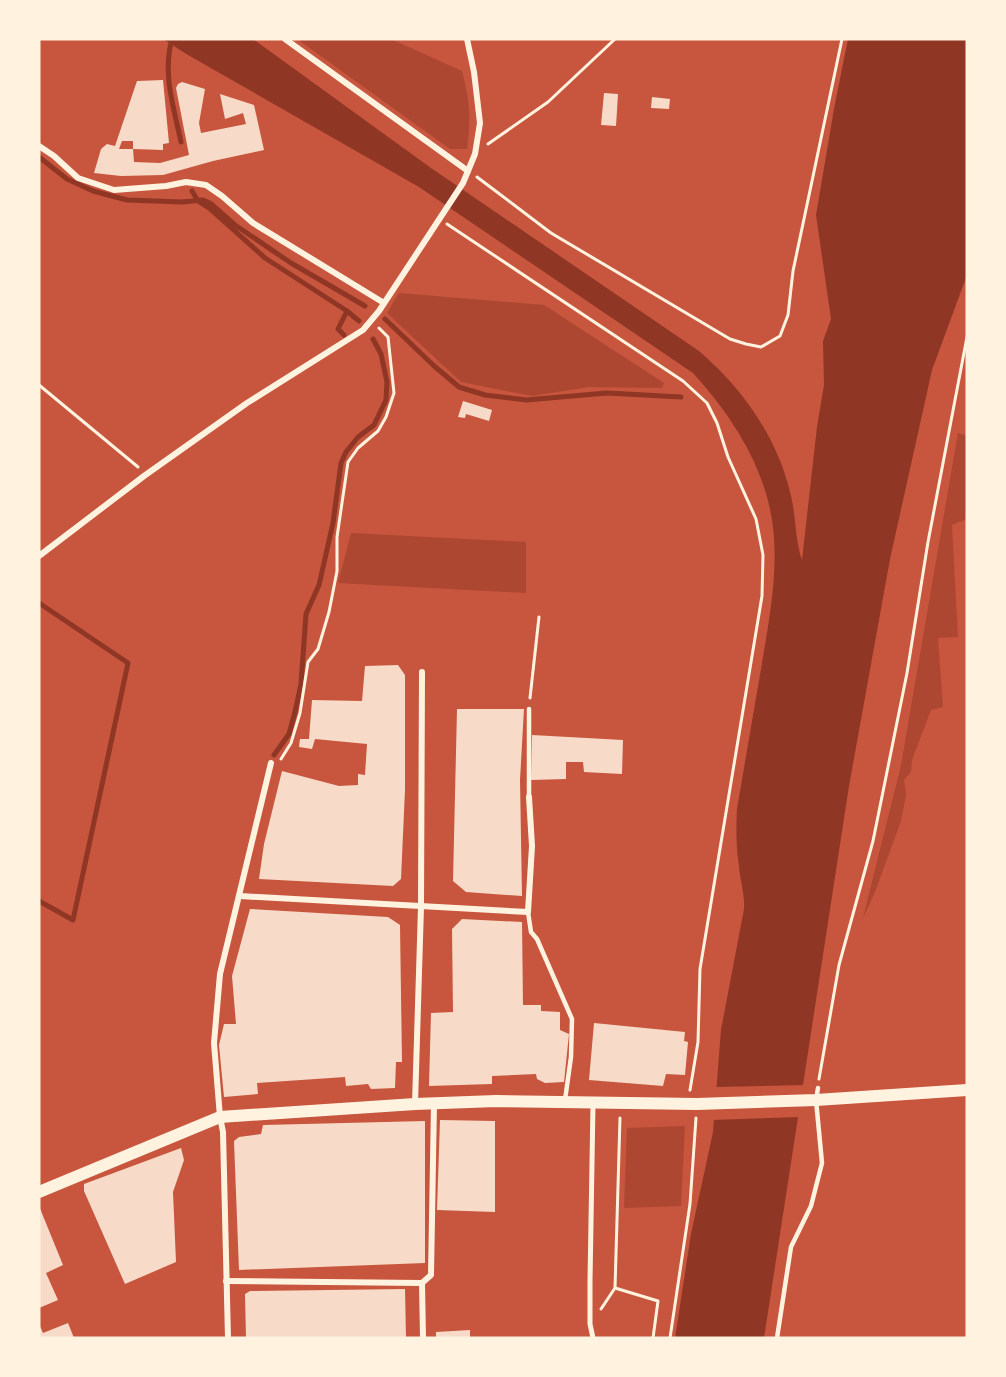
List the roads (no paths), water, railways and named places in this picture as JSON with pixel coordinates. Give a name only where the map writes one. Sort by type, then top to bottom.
[{"type":"main road","points":[[39,1192],[220,1117],[496,1101],[698,1104],[814,1096],[967,1090]]},
{"type":"street","points":[[285,39],[468,171]]},
{"type":"street","points":[[39,556],[144,476],[247,403],[363,330],[371,321],[463,183],[475,154],[480,123],[474,72],[467,39]]},
{"type":"street","points":[[39,146],[78,178],[114,190],[186,182],[206,185],[253,223],[384,303]]},
{"type":"street","points":[[415,1104],[421,907],[423,672]]},
{"type":"street","points":[[228,1338],[223,1132],[214,1043],[220,974],[271,763]]},
{"type":"street","points":[[240,896],[528,912],[532,846],[529,797]]},
{"type":"street","points":[[593,1102],[591,1324],[593,1338]]},
{"type":"street","points":[[226,1281],[422,1283],[431,1275],[434,1104]]},
{"type":"street","points":[[422,1283],[423,1338]]},
{"type":"lane","points":[[529,709],[529,797]]},
{"type":"lane","points":[[528,912],[531,932],[537,939],[572,1019],[571,1057],[565,1102]]},
{"type":"lane","points":[[777,1338],[791,1247],[810,1206],[822,1164],[814,1096]]},
{"type":"waterway","points":[[172,39],[169,52],[169,78],[181,142]]},
{"type":"waterway","points":[[39,157],[67,179],[93,191],[127,200],[182,202],[203,200],[210,203],[235,225],[291,263],[365,306]]},
{"type":"waterway","points":[[192,191],[198,201],[265,258],[359,321]]},
{"type":"waterway","points":[[344,335],[338,329],[347,311]]},
{"type":"waterway","points":[[385,319],[459,387],[485,395],[526,400],[607,393],[681,397]]},
{"type":"waterway","points":[[274,755],[289,734],[295,712],[301,684],[306,614],[319,585],[333,523],[341,463],[346,452],[358,437],[374,425],[386,400],[387,382],[381,354],[373,339]]},
{"type":"waterway","points":[[39,603],[128,663],[73,920],[39,901]]}]
